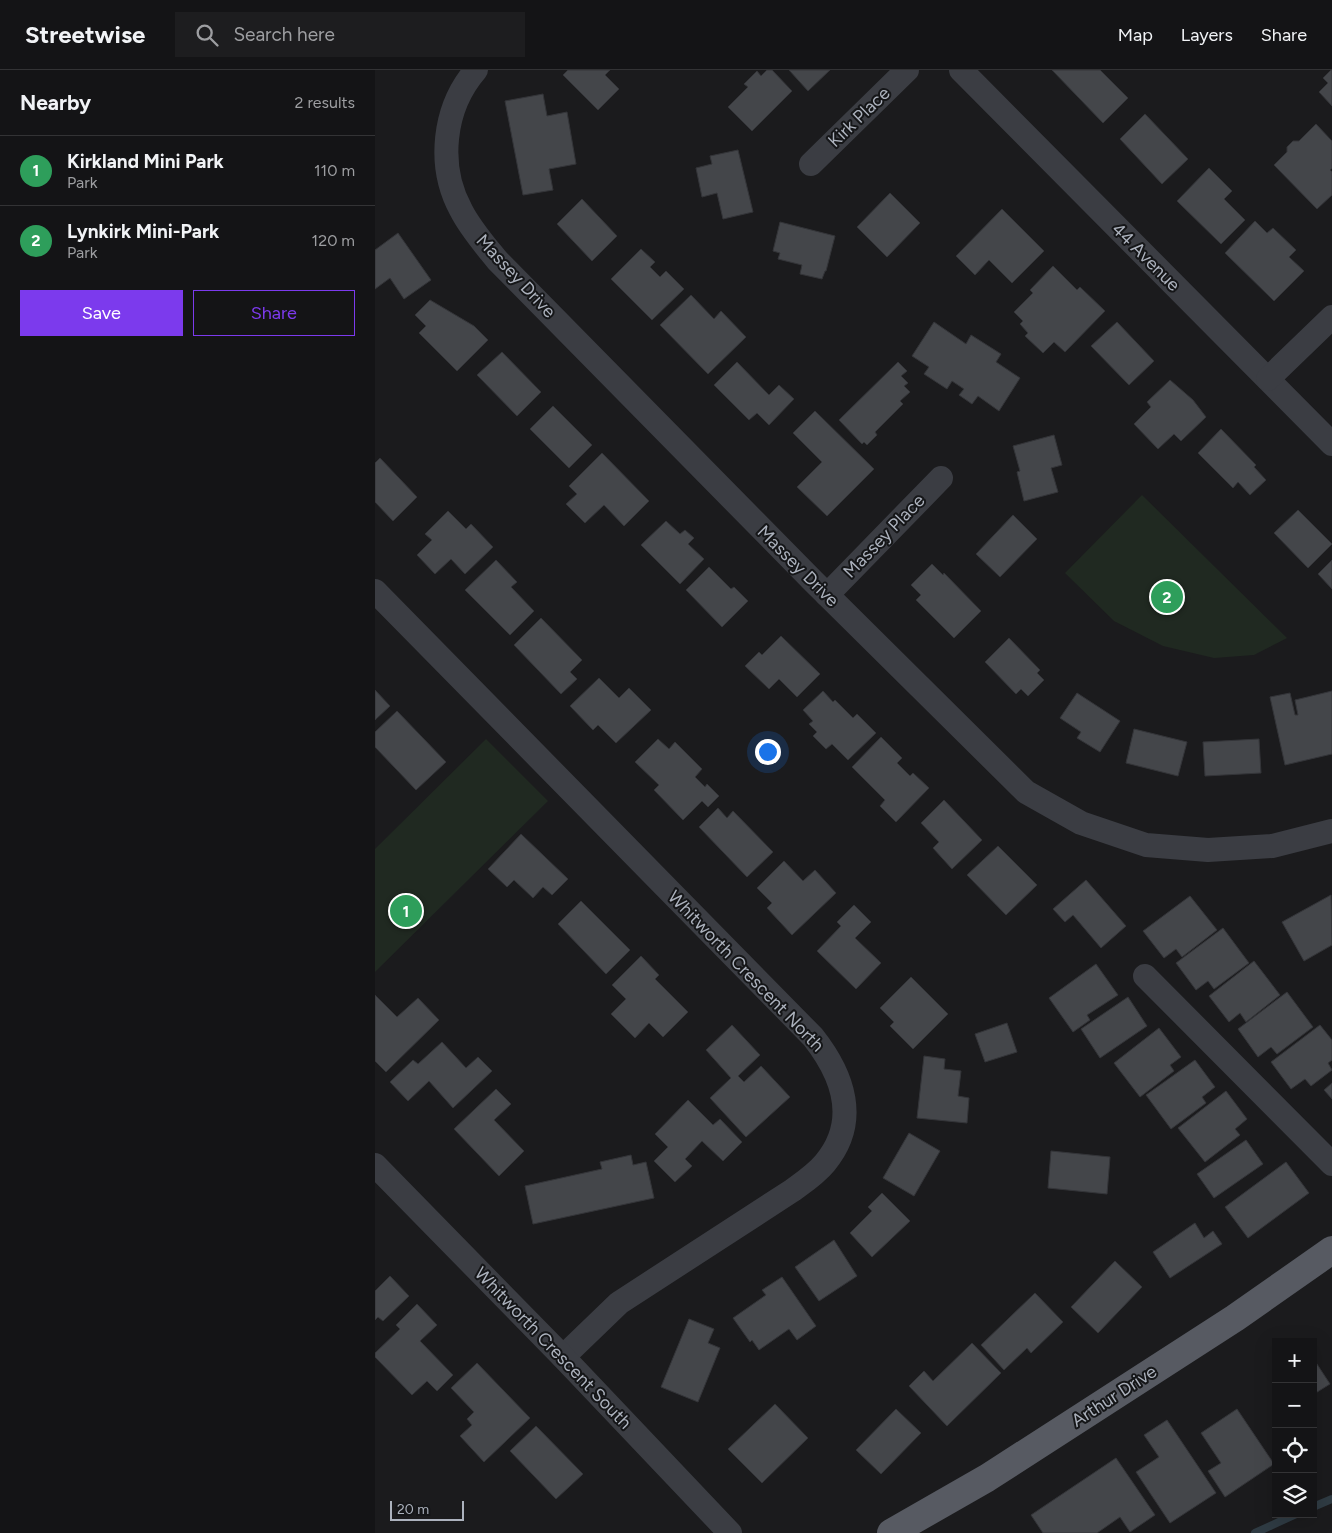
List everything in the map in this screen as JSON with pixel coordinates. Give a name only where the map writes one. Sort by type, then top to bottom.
[{"type":"main road","name":"Arthur Drive","points":[[891,1533],[987,1478],[1235,1318],[1332,1250]]},
{"type":"street","name":"Massey Drive","points":[[476,70],[459,96],[451,115],[446,145],[452,189],[460,210],[476,235],[497,260],[827,595],[1026,792],[1081,823],[1146,845],[1208,850],[1272,846],[1332,831]]},
{"type":"street","name":"Kirk Place","points":[[811,164],[907,70]]},
{"type":"street","name":"44 Avenue","points":[[961,70],[1332,444]]},
{"type":"street","points":[[1268,379],[1332,317]]},
{"type":"street","name":"Massey Place","points":[[827,595],[941,478]]},
{"type":"street","name":"Whitworth Crescent North","points":[[375,591],[813,1037],[835,1069],[841,1086],[845,1103],[845,1119],[834,1150],[818,1170],[793,1190],[619,1303],[563,1357]]},
{"type":"street","points":[[1145,976],[1332,1164]]},
{"type":"street","name":"Whitworth Crescent South","points":[[375,1165],[563,1357],[730,1533]]},
{"type":"shaded area","points":[[1142,495],[1287,638],[1254,655],[1214,658],[1163,646],[1114,621],[1065,573]]},
{"type":"shaded area","points":[[486,739],[548,801],[375,972],[375,849]]},
{"type":"building","points":[[568,70],[610,70],[605,75],[619,89],[598,110],[563,75]]},
{"type":"building","points":[[767,70],[772,70],[792,91],[752,131],[728,107],[748,87],[744,84],[757,71],[761,76]]},
{"type":"building","points":[[789,70],[830,70],[808,91]]},
{"type":"building","points":[[1052,70],[1100,70],[1128,98],[1103,123]]},
{"type":"building","points":[[1331,70],[1332,106],[1319,92],[1328,83],[1323,78]]},
{"type":"building","points":[[543,94],[547,116],[567,112],[576,164],[549,169],[553,190],[523,195],[505,101]]},
{"type":"building","points":[[1145,114],[1188,159],[1162,184],[1120,139]]},
{"type":"building","points":[[1316,124],[1332,141],[1332,168],[1330,170],[1332,172],[1332,195],[1317,209],[1274,165],[1287,152],[1287,147],[1293,141],[1299,141]]},
{"type":"building","points":[[738,150],[753,212],[723,219],[717,193],[702,197],[696,168],[712,164],[710,156]]},
{"type":"building","points":[[1209,168],[1232,191],[1224,199],[1245,220],[1221,244],[1177,201]]},
{"type":"building","points":[[890,193],[920,223],[887,257],[857,227]]},
{"type":"building","points":[[582,199],[617,236],[592,261],[557,224]]},
{"type":"building","points":[[1002,209],[1044,251],[1012,283],[989,260],[975,275],[956,256]]},
{"type":"building","points":[[1255,221],[1267,233],[1273,228],[1296,250],[1289,257],[1304,271],[1274,301],[1225,253]]},
{"type":"building","points":[[780,222],[835,236],[826,271],[822,279],[800,274],[802,265],[778,259],[780,253],[773,251]]},
{"type":"building","points":[[398,233],[431,280],[404,299],[390,278],[375,289],[375,250]]},
{"type":"building","points":[[641,249],[655,262],[650,267],[660,277],[666,271],[684,289],[652,320],[611,279]]},
{"type":"building","points":[[1053,266],[1077,290],[1080,287],[1105,311],[1065,352],[1054,342],[1043,353],[1025,336],[1028,333],[1020,324],[1023,321],[1014,312],[1033,293],[1030,290]]},
{"type":"building","points":[[691,295],[714,319],[721,311],[746,337],[708,374],[660,325]]},
{"type":"building","points":[[430,300],[474,326],[488,340],[457,371],[419,333],[426,326],[415,315]]},
{"type":"building","points":[[934,322],[966,344],[971,335],[1001,354],[996,362],[1020,378],[999,411],[978,396],[972,404],[959,395],[964,389],[952,381],[947,389],[924,374],[929,367],[912,356]]},
{"type":"building","points":[[1117,322],[1154,361],[1129,385],[1091,346]]},
{"type":"building","points":[[502,352],[541,392],[517,416],[477,375]]},
{"type":"building","points":[[737,362],[769,395],[779,385],[794,399],[769,425],[757,413],[749,420],[714,385]]},
{"type":"building","points":[[898,362],[907,371],[901,376],[908,383],[904,386],[910,392],[900,401],[903,404],[875,432],[877,435],[867,445],[864,442],[862,444],[839,420]]},
{"type":"building","points":[[1170,380],[1193,400],[1206,417],[1181,441],[1174,434],[1158,449],[1134,424],[1151,407],[1147,402]]},
{"type":"building","points":[[553,406],[592,445],[569,468],[530,429]]},
{"type":"building","points":[[815,411],[874,469],[827,516],[797,487],[822,462],[793,433]]},
{"type":"building","points":[[1221,429],[1256,465],[1254,467],[1266,480],[1250,495],[1238,482],[1233,488],[1198,453]]},
{"type":"building","points":[[1054,435],[1062,465],[1051,468],[1058,492],[1024,501],[1017,472],[1020,471],[1013,446]]},
{"type":"building","points":[[602,453],[649,501],[624,526],[604,505],[585,523],[566,504],[577,494],[569,486]]},
{"type":"building","points":[[380,458],[417,497],[393,521],[375,502],[375,463]]},
{"type":"building","points":[[1298,510],[1332,544],[1308,568],[1274,533]]},
{"type":"building","points":[[448,511],[466,529],[471,524],[493,547],[465,574],[451,559],[435,574],[417,555],[432,540],[425,534]]},
{"type":"building","points":[[1013,515],[1037,539],[1000,577],[976,554]]},
{"type":"building","points":[[666,521],[680,534],[685,530],[694,538],[688,544],[704,559],[680,584],[641,545]]},
{"type":"building","points":[[496,560],[517,582],[511,587],[534,611],[510,635],[465,590]]},
{"type":"building","points":[[1332,560],[1332,589],[1318,574]]},
{"type":"building","points":[[932,564],[943,575],[944,573],[981,611],[954,638],[916,600],[921,595],[911,585]]},
{"type":"building","points":[[709,567],[731,589],[734,587],[748,601],[722,627],[686,590]]},
{"type":"building","points":[[541,618],[582,660],[570,672],[577,679],[561,694],[514,645]]},
{"type":"building","points":[[781,636],[820,674],[797,697],[779,679],[769,689],[745,666],[759,652],[762,655]]},
{"type":"building","points":[[1009,638],[1040,670],[1037,673],[1044,680],[1028,696],[1021,689],[1016,694],[985,662]]},
{"type":"building","points":[[599,678],[619,698],[629,688],[651,710],[616,743],[598,725],[593,730],[570,706]]},
{"type":"building","points":[[375,690],[390,706],[375,720]]},
{"type":"building","points":[[823,691],[853,718],[857,714],[876,733],[848,760],[832,744],[826,749],[813,736],[817,732],[809,724],[813,721],[803,710]]},
{"type":"building","points":[[1332,691],[1332,754],[1285,765],[1270,697],[1290,693],[1295,715],[1298,715],[1295,700]]},
{"type":"building","points":[[1077,693],[1120,721],[1100,752],[1077,738],[1081,732],[1060,718]]},
{"type":"building","points":[[397,711],[446,762],[416,790],[375,747],[375,732]]},
{"type":"building","points":[[1134,729],[1187,742],[1178,776],[1126,763]]},
{"type":"building","points":[[881,737],[902,758],[897,763],[910,776],[913,773],[929,788],[896,822],[880,806],[885,800],[852,767]]},
{"type":"building","points":[[658,739],[669,749],[675,742],[702,769],[695,777],[705,787],[707,784],[719,796],[708,807],[702,801],[683,820],[654,790],[659,785],[635,762]]},
{"type":"building","points":[[1259,739],[1261,773],[1205,776],[1203,742]]},
{"type":"building","points":[[944,800],[982,840],[952,869],[933,848],[939,842],[921,823]]},
{"type":"building","points":[[718,808],[727,818],[733,811],[773,852],[747,877],[699,827]]},
{"type":"building","points":[[521,834],[568,879],[552,895],[543,887],[533,898],[514,880],[507,887],[488,869]]},
{"type":"building","points":[[998,846],[1037,885],[1006,915],[967,875]]},
{"type":"building","points":[[784,861],[803,881],[815,870],[836,893],[792,935],[767,908],[772,903],[757,888]]},
{"type":"building","points":[[1086,880],[1126,926],[1101,948],[1073,915],[1065,922],[1053,909]]},
{"type":"building","points":[[1331,895],[1332,945],[1304,961],[1282,922]]},
{"type":"building","points":[[1190,896],[1217,930],[1182,957],[1176,949],[1164,958],[1143,931]]},
{"type":"building","points":[[581,901],[630,950],[606,974],[558,924]]},
{"type":"building","points":[[854,905],[871,922],[855,938],[881,963],[856,989],[817,951],[841,926],[837,922]]},
{"type":"building","points":[[1223,928],[1249,963],[1214,989],[1208,981],[1196,990],[1176,963]]},
{"type":"building","points":[[641,956],[659,975],[655,979],[688,1012],[663,1037],[649,1023],[635,1038],[611,1014],[626,999],[612,985]]},
{"type":"building","points":[[1254,961],[1280,995],[1246,1022],[1240,1013],[1229,1022],[1209,996]]},
{"type":"building","points":[[1096,964],[1118,995],[1087,1015],[1090,1020],[1073,1032],[1049,998]]},
{"type":"building","points":[[911,977],[948,1014],[913,1049],[890,1026],[894,1022],[880,1008]]},
{"type":"building","points":[[1287,992],[1313,1027],[1277,1054],[1271,1047],[1258,1057],[1238,1029]]},
{"type":"building","points":[[375,995],[397,1017],[418,998],[439,1020],[386,1072],[375,1061]]},
{"type":"building","points":[[1128,997],[1147,1026],[1100,1058],[1081,1029]]},
{"type":"building","points":[[1007,1023],[1017,1052],[985,1062],[975,1034]]},
{"type":"building","points":[[732,1025],[760,1055],[738,1076],[744,1082],[761,1066],[790,1097],[746,1137],[710,1098],[731,1078],[706,1050]]},
{"type":"building","points":[[1320,1025],[1332,1040],[1332,1060],[1328,1063],[1332,1070],[1311,1086],[1305,1079],[1291,1089],[1271,1062]]},
{"type":"building","points":[[1159,1028],[1181,1057],[1170,1065],[1174,1071],[1140,1097],[1114,1063]]},
{"type":"building","points":[[442,1042],[466,1068],[478,1057],[492,1071],[453,1108],[429,1081],[408,1101],[390,1082],[413,1060],[418,1064]]},
{"type":"building","points":[[924,1056],[945,1059],[944,1069],[961,1071],[958,1096],[969,1098],[967,1123],[917,1118]]},
{"type":"building","points":[[1195,1060],[1215,1087],[1202,1097],[1206,1103],[1171,1129],[1146,1095]]},
{"type":"building","points":[[1332,1083],[1332,1099],[1324,1090]]},
{"type":"building","points":[[496,1089],[511,1104],[494,1120],[524,1151],[499,1176],[454,1129]]},
{"type":"building","points":[[1226,1091],[1247,1119],[1235,1129],[1240,1135],[1205,1162],[1178,1128]]},
{"type":"building","points":[[688,1100],[713,1125],[720,1119],[742,1142],[723,1161],[702,1141],[685,1159],[692,1166],[675,1182],[654,1161],[668,1147],[655,1134]]},
{"type":"building","points":[[909,1133],[940,1151],[914,1196],[883,1178]]},
{"type":"building","points":[[1246,1140],[1263,1164],[1214,1198],[1197,1174]]},
{"type":"building","points":[[1051,1151],[1110,1157],[1107,1194],[1048,1188]]},
{"type":"building","points":[[631,1155],[633,1165],[646,1162],[654,1198],[533,1224],[525,1186],[602,1169],[600,1162]]},
{"type":"building","points":[[1286,1162],[1309,1193],[1248,1238],[1225,1207]]},
{"type":"building","points":[[882,1193],[910,1221],[872,1257],[850,1233],[872,1211],[868,1207]]},
{"type":"building","points":[[1195,1223],[1204,1238],[1213,1231],[1222,1244],[1170,1278],[1153,1252]]},
{"type":"building","points":[[834,1240],[857,1276],[819,1301],[795,1267]]},
{"type":"building","points":[[1115,1261],[1142,1287],[1098,1333],[1071,1307]]},
{"type":"building","points":[[390,1276],[409,1296],[383,1321],[378,1317],[375,1320],[375,1291]]},
{"type":"building","points":[[782,1277],[816,1326],[797,1340],[789,1329],[759,1350],[752,1340],[750,1342],[733,1318],[766,1295],[762,1290]]},
{"type":"building","points":[[1035,1293],[1063,1322],[1031,1353],[1027,1348],[1004,1370],[981,1345]]},
{"type":"building","points":[[417,1304],[437,1325],[420,1341],[453,1375],[437,1391],[427,1381],[412,1395],[375,1357],[375,1353],[400,1329],[396,1325]]},
{"type":"building","points":[[689,1319],[714,1329],[708,1343],[720,1348],[698,1402],[661,1387]]},
{"type":"building","points":[[972,1343],[1001,1373],[947,1426],[909,1386],[924,1371],[933,1381]]},
{"type":"building","points":[[477,1363],[530,1418],[484,1462],[460,1436],[472,1425],[467,1419],[474,1412],[451,1388]]},
{"type":"building","points":[[1317,1364],[1330,1384],[1317,1392]]},
{"type":"building","points":[[775,1404],[808,1438],[762,1483],[728,1449]]},
{"type":"building","points":[[896,1409],[921,1433],[881,1474],[856,1450]]},
{"type":"building","points":[[1237,1409],[1272,1461],[1272,1465],[1225,1497],[1208,1471],[1221,1463],[1201,1433]]},
{"type":"building","points":[[1167,1420],[1216,1493],[1170,1523],[1136,1472],[1159,1457],[1144,1435]]},
{"type":"building","points":[[536,1426],[583,1474],[556,1499],[510,1451]]},
{"type":"building","points":[[1116,1458],[1155,1515],[1130,1532],[1120,1517],[1097,1533],[1043,1533],[1031,1515]]},
{"type":"waterway","points":[[1317,1505],[1332,1499]]},
{"type":"waterway","points":[[1255,1533],[1287,1518]]},
{"type":"place","name":"Lynkirk Mini-Park","points":[[1167,597]]},
{"type":"place","name":"Kirkland Mini Park","points":[[406,911]]}]
